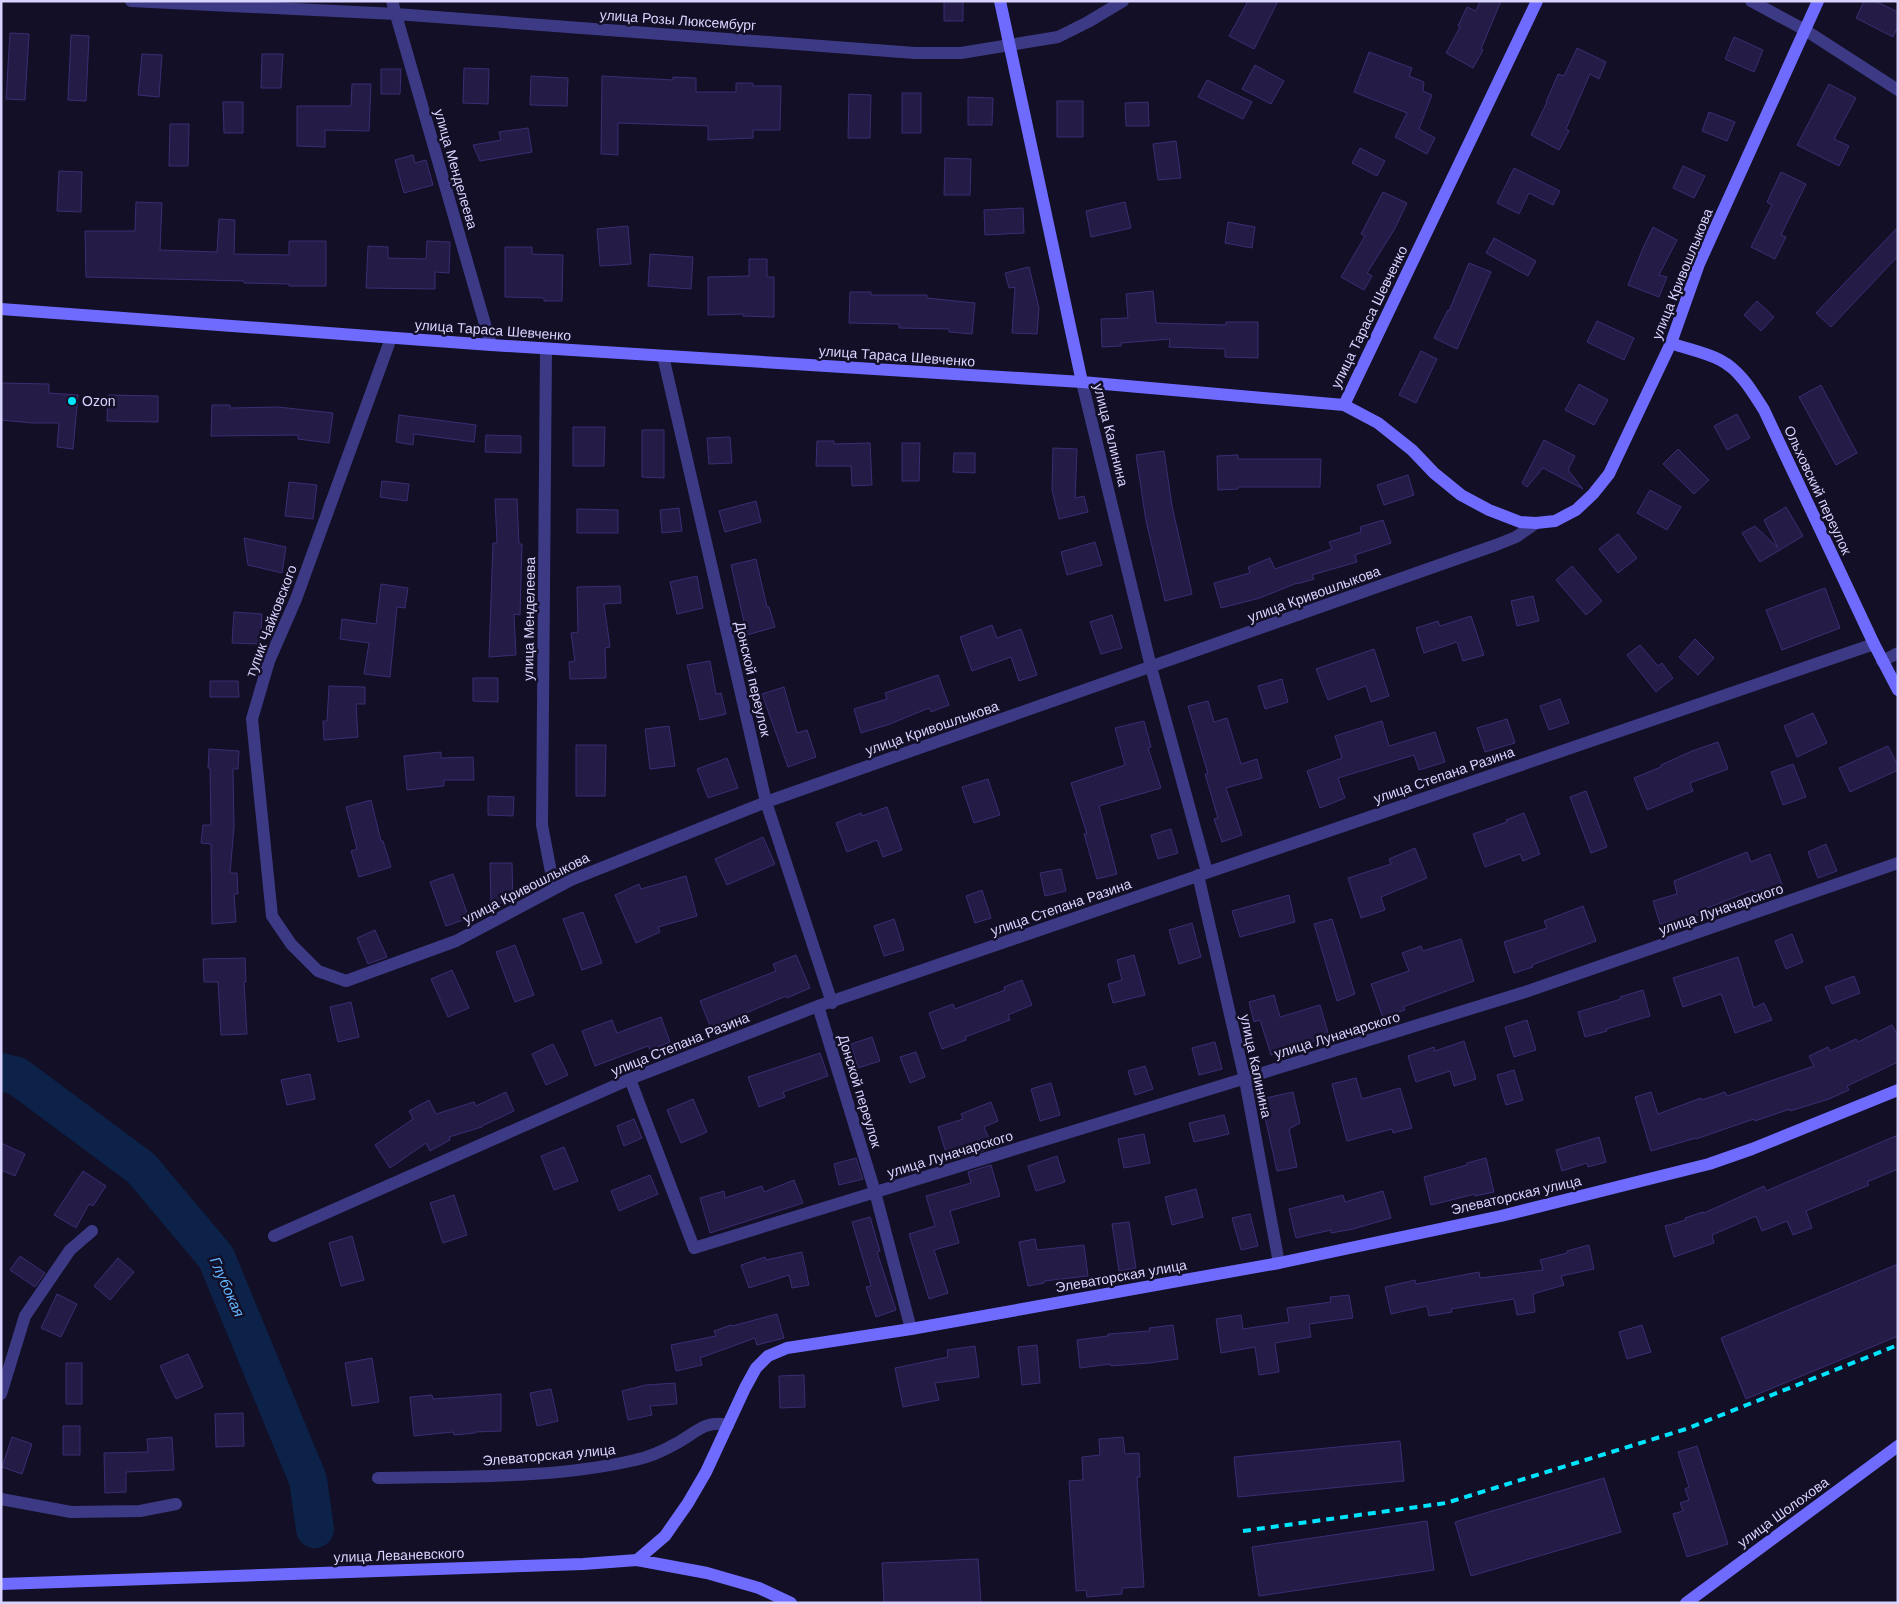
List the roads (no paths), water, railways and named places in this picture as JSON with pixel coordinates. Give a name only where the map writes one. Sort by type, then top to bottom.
[{"type":"street","name":"улица Розы Люксембург","points":[[131,1],[396,14],[915,52],[960,53],[1058,37],[1088,22],[1122,1]]},
{"type":"street","name":"улица Менделеева","points":[[392,1],[491,345]]},
{"type":"street","name":"улица Калинина","points":[[1000,1],[1082,382],[1202,874],[1245,1080],[1279,1263]]},
{"type":"street","name":"улица Тараса Шевченко","points":[[1,309],[546,349],[1082,382],[1344,405],[1537,1]]},
{"type":"street","points":[[1751,1],[1805,30],[1898,90]]},
{"type":"street","name":"улица Кривошлыкова","points":[[1344,405],[1378,423],[1412,450],[1434,473],[1461,495],[1489,510],[1520,522],[1536,523],[1555,521],[1576,510],[1593,494],[1609,474],[1671,344],[1699,264],[1818,1]]},
{"type":"street","name":"тупик Чайковского","points":[[346,981],[318,971],[290,944],[272,916],[252,719],[269,661],[296,599],[391,338]]},
{"type":"street","name":"Ольховский переулок","points":[[1671,344],[1720,360],[1735,371],[1750,387],[1764,410],[1882,661],[1898,690]]},
{"type":"street","name":"улица Менделеева","points":[[546,349],[542,825],[554,888]]},
{"type":"street","name":"Донской переулок","points":[[663,356],[766,802],[832,1003]]},
{"type":"street","name":"улица Кривошлыкова","points":[[346,981],[456,941],[571,880],[766,802],[1496,545],[1516,537],[1536,523]]},
{"type":"street","name":"улица Степана Разина","points":[[274,1236],[630,1079],[818,1006],[832,1003],[1874,644]]},
{"type":"street","points":[[1882,661],[1898,653]]},
{"type":"street","name":"улица Луначарского","points":[[630,1079],[694,1248],[1245,1080],[1525,992],[1898,863]]},
{"type":"street","name":"Донской переулок","points":[[818,1006],[875,1192],[911,1328]]},
{"type":"street","name":"Элеваторская улица","points":[[378,1478],[509,1475],[607,1467],[649,1457],[708,1424],[718,1422],[728,1424],[756,1368],[768,1356],[787,1348],[1279,1263],[1501,1216],[1709,1164],[1752,1149],[1898,1090]]},
{"type":"street","points":[[1,1394],[25,1316],[70,1250],[92,1231]]},
{"type":"street","points":[[637,1560],[666,1536],[706,1472],[728,1424]]},
{"type":"street","name":"улица Шолохова","points":[[1686,1603],[1898,1446]]},
{"type":"street","points":[[1,1499],[71,1512],[140,1511],[176,1504]]},
{"type":"street","name":"улица Леваневского","points":[[1,1584],[583,1564],[637,1560],[715,1575],[759,1588],[791,1603]]},
{"type":"waterway","name":"Глубокая","points":[[1,1072],[17,1076],[141,1168],[216,1257],[308,1480],[315,1529]]},
{"type":"railway","points":[[1243,1531],[1446,1503],[1686,1429],[1898,1345]]},
{"type":"place","name":"Ozon","points":[[72,401]]}]
